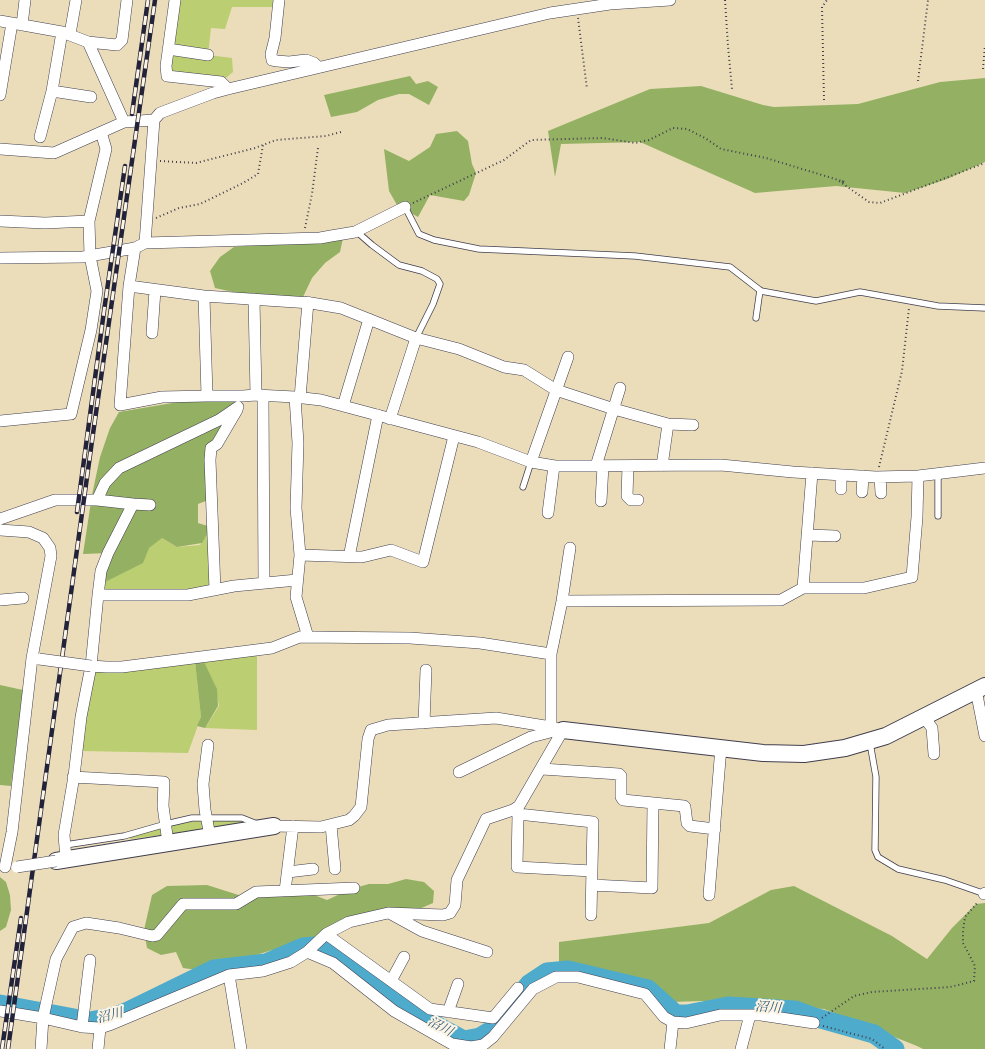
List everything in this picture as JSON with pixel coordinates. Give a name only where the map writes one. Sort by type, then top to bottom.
[{"type":"street","points":[[0,95],[1,84],[25,0]]},
{"type":"street","points":[[40,137],[66,33],[76,0]]},
{"type":"street","points":[[0,20],[66,33],[88,42],[117,45],[122,40],[127,0]]},
{"type":"street","points":[[175,0],[166,66],[167,76],[221,82],[228,89]]},
{"type":"street","points":[[279,0],[275,38],[271,54],[272,60],[289,62],[306,60],[314,63],[318,67]]},
{"type":"street","points":[[146,243],[154,120],[160,113],[213,93],[228,89],[491,26],[550,13],[610,4],[670,0]]},
{"type":"street","points":[[88,42],[124,122]]},
{"type":"street","points":[[168,49],[208,55]]},
{"type":"street","points":[[52,91],[91,97]]},
{"type":"street","points":[[0,149],[54,153],[124,122],[154,120]]},
{"type":"street","points":[[0,421],[72,414],[91,330],[97,291],[90,256],[90,221],[106,149],[102,132]]},
{"type":"street","points":[[0,258],[83,257],[135,248],[146,243],[331,236],[356,231],[405,207]]},
{"type":"street","points":[[0,221],[45,223],[90,221]]},
{"type":"street","points":[[135,248],[129,286],[120,405],[162,397],[260,395],[321,400],[478,442],[531,462],[554,466],[721,465],[878,477],[918,476],[985,468]]},
{"type":"street","points":[[129,286],[204,296],[308,302],[341,308],[416,338],[459,349],[504,368],[524,370],[556,390],[614,409],[668,424],[693,425]]},
{"type":"street","points":[[152,333],[155,290]]},
{"type":"street","points":[[204,296],[208,396]]},
{"type":"street","points":[[254,299],[260,395],[264,583]]},
{"type":"street","points":[[308,302],[297,397],[298,443],[296,508],[300,555],[296,597],[308,637]]},
{"type":"street","points":[[343,406],[368,319]]},
{"type":"street","points":[[390,418],[416,338]]},
{"type":"street","points":[[531,462],[568,356]]},
{"type":"street","points":[[601,501],[600,466],[620,388]]},
{"type":"street","points":[[215,590],[210,448],[217,444],[244,396]]},
{"type":"street","points":[[98,500],[105,482],[119,468],[219,420],[238,407]]},
{"type":"street","points":[[349,557],[378,415]]},
{"type":"street","points":[[662,466],[668,424]]},
{"type":"street","points":[[300,555],[362,557],[391,550],[423,562],[454,436]]},
{"type":"street","points":[[548,513],[554,466]]},
{"type":"street","points":[[628,466],[627,496],[631,500],[638,500]]},
{"type":"street","points":[[803,588],[812,473]]},
{"type":"street","points":[[841,475],[841,489]]},
{"type":"street","points":[[862,476],[862,492]]},
{"type":"street","points":[[562,601],[781,600],[803,588],[864,588],[912,577],[917,517],[918,476]]},
{"type":"street","points":[[878,477],[881,493]]},
{"type":"street","points":[[0,519],[55,500],[98,500],[150,505]]},
{"type":"street","points":[[62,855],[81,717],[91,666],[101,571],[108,553],[132,504]]},
{"type":"street","points":[[0,530],[29,532],[43,538],[50,548],[51,556],[12,832],[3,867],[17,867],[62,855],[168,843],[270,826],[321,827],[349,820],[361,807],[368,739],[371,730],[388,725],[496,718],[558,729],[763,753],[804,754],[845,748],[886,736],[980,688],[985,736]]},
{"type":"street","points":[[808,535],[834,536]]},
{"type":"street","points":[[570,548],[562,601],[551,654],[558,729],[542,769],[516,812],[517,867],[592,871]]},
{"type":"street","points":[[98,595],[188,595],[234,586],[297,580]]},
{"type":"street","points":[[0,600],[23,598]]},
{"type":"street","points":[[36,658],[91,666],[122,667],[272,648],[300,637],[410,638],[480,644],[551,654]]},
{"type":"street","points":[[424,722],[426,670]]},
{"type":"street","points":[[924,717],[932,728],[934,754]]},
{"type":"street","points":[[459,772],[531,737],[558,729]]},
{"type":"street","points":[[208,745],[204,784],[206,819],[210,836]]},
{"type":"street","points":[[709,895],[721,747]]},
{"type":"street","points":[[542,769],[619,774],[621,776],[620,797],[623,800],[684,806],[686,807],[687,823],[690,826],[715,829]]},
{"type":"street","points":[[73,777],[164,782],[163,806],[168,843]]},
{"type":"street","points":[[592,885],[652,888],[653,803]]},
{"type":"street","points":[[0,1011],[44,1012],[83,1021],[100,1028],[229,974],[263,971],[291,962],[307,952],[322,938],[349,922],[388,913],[443,915],[450,913],[455,905],[456,880],[486,819],[516,812],[593,822],[591,915]]},
{"type":"street","points":[[331,825],[335,869]]},
{"type":"street","points":[[285,891],[293,826]]},
{"type":"street","points":[[288,872],[313,869]]},
{"type":"street","points":[[41,1049],[44,1012],[56,959],[73,927],[86,923],[119,928],[152,936],[157,935],[183,904],[236,904],[256,892],[354,888]]},
{"type":"street","points":[[388,913],[422,931],[487,952]]},
{"type":"street","points":[[322,938],[391,981],[430,1009],[493,1018],[518,988]]},
{"type":"street","points":[[307,952],[333,963],[394,1011],[452,1044],[471,1047],[483,1045],[493,1037],[533,990],[556,977],[578,977],[645,994],[664,1017],[673,1022],[686,1023],[720,1015],[761,1015],[814,1023]]},
{"type":"street","points":[[391,981],[404,957]]},
{"type":"street","points":[[83,1021],[90,960]]},
{"type":"street","points":[[229,974],[241,1049]]},
{"type":"street","points":[[448,1012],[458,984]]},
{"type":"street","points":[[741,1049],[750,1015]]},
{"type":"street","points":[[670,1049],[673,1022]]},
{"type":"street","points":[[98,1049],[100,1028]]},
{"type":"lane","points":[[405,207],[419,234],[434,240],[479,249],[635,256],[730,267],[760,290],[816,301],[860,292],[938,306],[985,308]]},
{"type":"lane","points":[[356,231],[372,246],[399,265],[422,271],[437,280],[440,284],[434,304],[416,338]]},
{"type":"lane","points":[[756,318],[760,290]]},
{"type":"lane","points":[[523,486],[531,462]]},
{"type":"lane","points":[[938,474],[938,516]]},
{"type":"lane","points":[[870,741],[876,777],[875,850],[878,857],[898,869],[945,880],[985,894]]},
{"type":"lane","points":[[62,855],[166,824],[192,818],[242,818],[270,826]]},
{"type":"path","points":[[725,0],[732,90]]},
{"type":"path","points":[[824,100],[822,7],[827,0]]},
{"type":"path","points":[[918,81],[928,0]]},
{"type":"path","points":[[576,9],[587,89]]},
{"type":"path","points":[[983,69],[985,45]]},
{"type":"path","points":[[405,207],[504,160],[531,140],[602,138],[635,143],[649,140],[673,128],[687,129],[705,138],[721,149],[766,158],[845,182],[839,181],[870,202],[880,203],[985,163]]},
{"type":"path","points":[[151,160],[196,162],[255,148],[276,140],[326,136],[342,132]]},
{"type":"path","points":[[147,220],[151,220],[179,208],[200,204],[243,184],[258,174],[263,145]]},
{"type":"path","points":[[304,238],[318,148]]},
{"type":"path","points":[[878,477],[902,371],[910,301]]},
{"type":"path","points":[[824,1017],[854,996],[872,992],[950,987],[974,981],[975,966],[963,943],[963,931],[965,917],[985,894]]},
{"type":"path","points":[[814,1023],[872,1039],[885,1049]]},
{"type":"green space","points":[[174,0],[273,0],[272,7],[232,7],[225,29],[211,28],[208,55],[232,58],[233,72],[221,82],[167,73]]},
{"type":"green space","points":[[410,76],[416,84],[428,81],[438,87],[429,105],[409,94],[399,94],[378,100],[357,112],[331,117],[324,95]]},
{"type":"green space","points":[[985,78],[985,162],[947,179],[905,193],[836,186],[755,193],[640,142],[561,144],[555,177],[548,131],[650,89],[701,86],[774,107],[858,104],[940,82]]},
{"type":"green space","points":[[457,131],[468,141],[472,164],[476,173],[469,195],[464,201],[430,195],[418,217],[397,205],[389,191],[384,149],[409,161],[430,147],[436,134]]},
{"type":"green space","points":[[343,238],[340,252],[325,263],[312,278],[303,297],[247,295],[215,288],[210,271],[220,257],[234,247]]},
{"type":"green space","points":[[242,399],[222,434],[211,448],[211,499],[198,504],[198,523],[211,527],[202,543],[177,547],[162,538],[149,548],[143,563],[101,584],[108,553],[83,554],[92,495],[100,457],[110,428],[119,412],[178,402]]},
{"type":"green space","points":[[211,527],[215,589],[100,595],[101,584],[149,548],[160,537],[177,547],[200,545]]},
{"type":"green space","points":[[257,655],[257,730],[205,728],[219,706],[215,685],[203,662]]},
{"type":"green space","points":[[200,660],[205,664],[217,689],[218,706],[205,728],[197,726],[201,717],[195,661]]},
{"type":"green space","points":[[195,661],[201,717],[188,753],[80,751],[94,669]]},
{"type":"green space","points":[[0,685],[23,690],[11,786],[0,785]]},
{"type":"green space","points":[[211,820],[240,820],[243,823],[212,828]]},
{"type":"green space","points":[[203,821],[202,828],[199,830],[173,834],[171,832],[170,826],[186,822]]},
{"type":"green space","points":[[161,828],[162,835],[130,839],[129,837]]},
{"type":"green space","points":[[0,877],[6,882],[10,895],[11,910],[6,927],[0,931]]},
{"type":"green space","points":[[406,879],[424,882],[434,891],[433,903],[417,910],[338,928],[309,940],[295,950],[272,950],[247,958],[224,959],[197,970],[183,968],[176,952],[161,955],[147,948],[144,930],[152,895],[167,886],[207,885],[245,897],[296,888],[327,900],[351,889],[369,884],[388,884]]},
{"type":"green space","points":[[794,886],[892,936],[927,959],[952,928],[976,904],[985,903],[985,1049],[923,1049],[824,1009],[702,1001],[671,1002],[642,987],[601,969],[559,970],[559,942],[709,923],[771,890]]},
{"type":"waterway","name":"沼川","points":[[0,1004],[90,1021],[116,1016],[128,1011],[214,969],[266,963],[303,947],[326,945],[349,956],[399,1005],[464,1040],[480,1037],[490,1031],[529,984],[547,972],[568,970],[648,989],[676,1014],[687,1014],[728,1006],[795,1010],[874,1034],[895,1049]]},
{"type":"railway","points":[[132,114],[148,0]]},
{"type":"railway","points":[[8,1049],[155,0]]},
{"type":"railway","points":[[77,512],[125,166]]},
{"type":"railway","points":[[2,1049],[21,918]]}]
